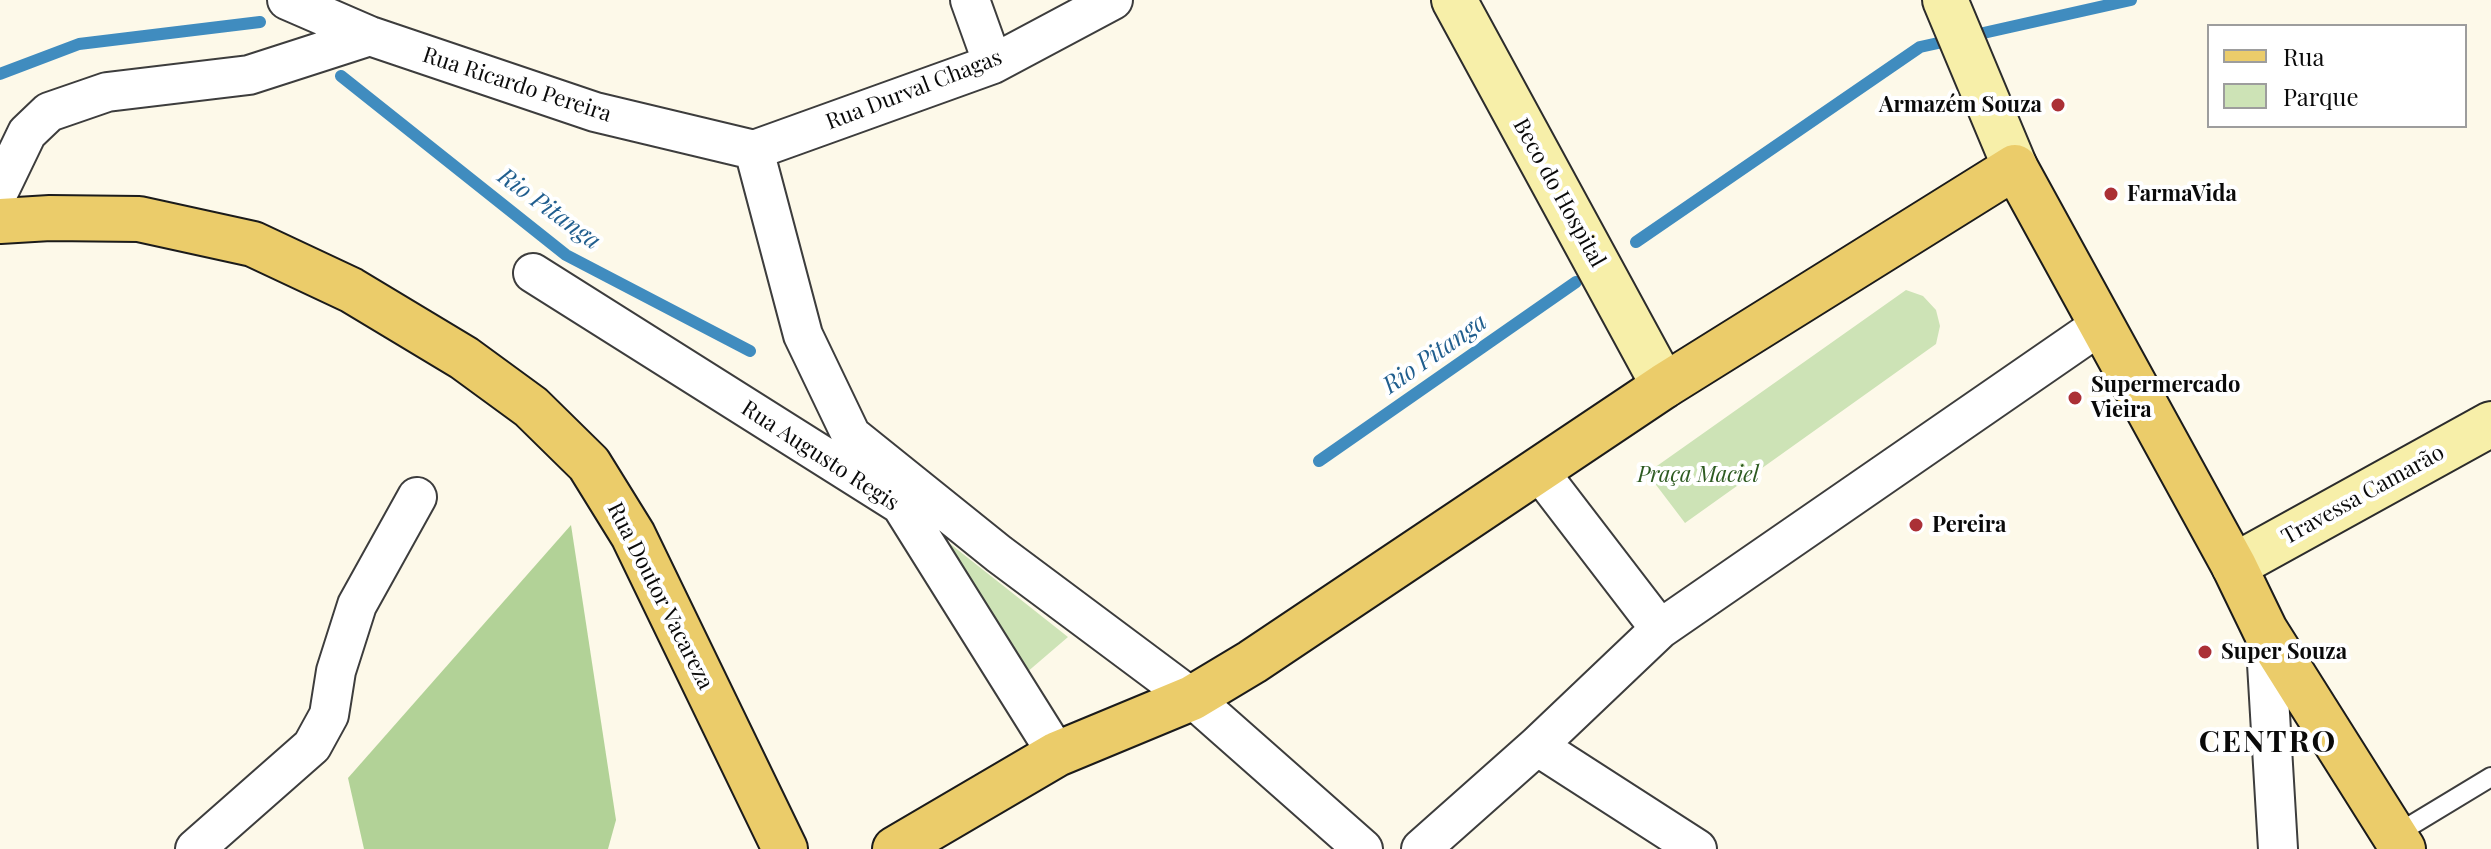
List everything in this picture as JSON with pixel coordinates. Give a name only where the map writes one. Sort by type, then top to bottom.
[{"type":"main road","points":[[895,849],[1057,754],[1192,698],[1252,662],[1664,386],[2015,167],[2234,566],[2265,630],[2399,842]]},
{"type":"main road","name":"Rua Doutor Vacareza","points":[[0,221],[139,219],[253,244],[351,290],[464,358],[531,407],[589,464],[633,535],[785,849]]},
{"type":"street","name":"Rua Ricardo Pereira","points":[[287,0],[370,36],[595,112],[754,150]]},
{"type":"street","points":[[970,0],[993,64]]},
{"type":"street","name":"Rua Durval Chagas","points":[[754,150],[993,64],[1113,0]]},
{"type":"street","name":"Beco do Hospital","points":[[1454,0],[1664,386]]},
{"type":"street","points":[[1945,0],[2015,167]]},
{"type":"street","points":[[0,189],[27,133],[49,112],[107,92],[249,75],[370,36]]},
{"type":"street","points":[[754,150],[803,335],[851,435],[901,505]]},
{"type":"street","name":"Rua Augusto Regis","points":[[533,273],[901,505],[1057,754]]},
{"type":"street","points":[[1421,849],[1537,746],[1660,629],[2102,324]]},
{"type":"street","name":"Travessa Camarão","points":[[2234,566],[2491,424]]},
{"type":"street","points":[[851,435],[999,554],[1192,698],[1363,849]]},
{"type":"street","points":[[1538,470],[1660,629]]},
{"type":"street","points":[[195,849],[312,746],[329,715],[336,671],[357,605],[417,497]]},
{"type":"street","points":[[2265,630],[2278,849]]},
{"type":"street","points":[[1537,746],[1697,849]]},
{"type":"lane","points":[[2399,842],[2491,777]]},
{"type":"green space","name":"Praça Maciel","points":[[1906,290],[1923,296],[1936,310],[1940,326],[1936,344],[1685,523],[1647,473]]},
{"type":"green space","points":[[901,505],[1068,637],[1026,673]]},
{"type":"green space","points":[[571,525],[616,820],[608,849],[364,849],[348,778]]},
{"type":"waterway","points":[[1970,36],[2131,0]]},
{"type":"waterway","points":[[0,74],[79,44],[260,22]]},
{"type":"waterway","points":[[1636,242],[1920,47],[1952,40]]},
{"type":"waterway","name":"Rio Pitanga","points":[[341,76],[566,255],[750,351]]},
{"type":"waterway","name":"Rio Pitanga","points":[[1319,461],[1576,282]]},
{"type":"place","name":"Armazém Souza","points":[[2058,105]]},
{"type":"place","name":"FarmaVida","points":[[2111,194]]},
{"type":"place","name":"Supermercado Vieira","points":[[2075,398]]},
{"type":"place","name":"Pereira","points":[[1916,525]]},
{"type":"place","name":"Super Souza","points":[[2205,652]]},
{"type":"district","name":"CENTRO","points":[[2268,743]]}]
